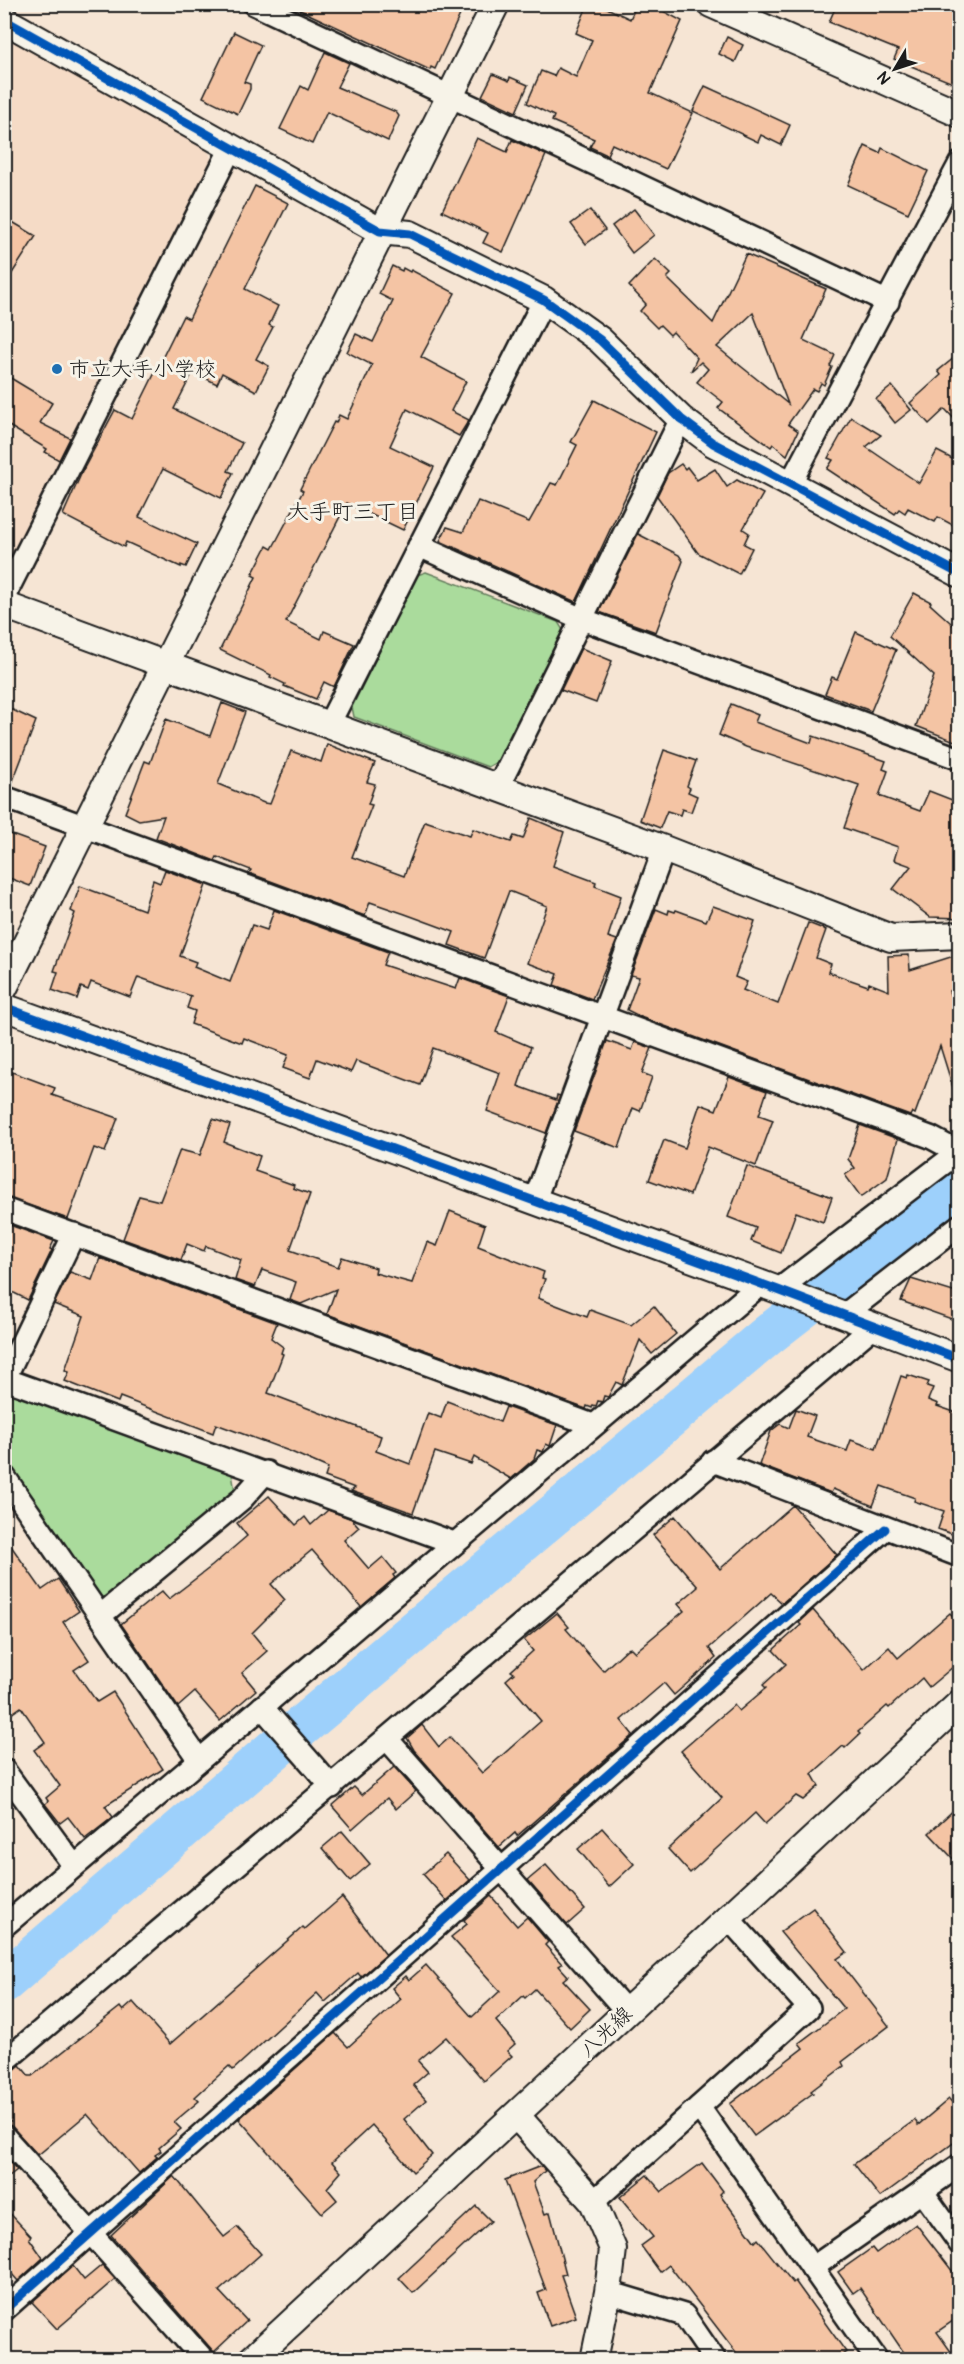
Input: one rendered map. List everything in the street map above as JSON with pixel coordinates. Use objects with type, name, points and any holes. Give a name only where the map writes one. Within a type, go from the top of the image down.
[{"type":"street","points":[[254,4],[888,302]]},
{"type":"street","points":[[4,988],[380,231],[496,4]]},
{"type":"street","points":[[711,4],[960,114]]},
{"type":"street","points":[[4,20],[380,231],[410,234],[544,300],[600,340],[681,419],[713,443],[960,574]]},
{"type":"street","points":[[4,597],[231,148]]},
{"type":"street","points":[[790,484],[960,163]]},
{"type":"street","points":[[328,726],[544,300]]},
{"type":"street","points":[[498,787],[681,419]]},
{"type":"street","points":[[418,546],[582,619],[960,759]]},
{"type":"street","points":[[4,605],[664,849],[891,938],[960,935]]},
{"type":"street","points":[[4,797],[930,1137],[959,1151],[769,1287],[593,1425],[454,1543],[266,1711],[199,1760],[4,1926]]},
{"type":"street","points":[[534,1202],[664,849]]},
{"type":"street","points":[[4,1007],[960,1359]]},
{"type":"street","points":[[4,1209],[593,1425]]},
{"type":"street","points":[[844,1315],[960,1225]]},
{"type":"street","points":[[74,1234],[5,1379],[266,1472],[454,1543]]},
{"type":"street","points":[[4,2062],[327,1781],[388,1740],[874,1326]]},
{"type":"street","points":[[713,1461],[960,1556]]},
{"type":"street","points":[[100,1616],[242,1499],[266,1472]]},
{"type":"street","points":[[4,1476],[199,1760]]},
{"type":"street","points":[[4,2310],[885,1528]]},
{"type":"street","name":"八光線","points":[[251,2360],[960,1703]]},
{"type":"street","points":[[266,1711],[327,1781]]},
{"type":"street","points":[[388,1740],[627,2012]]},
{"type":"street","points":[[4,1770],[74,1866]]},
{"type":"street","points":[[593,2202],[809,2008],[729,1919]]},
{"type":"street","points":[[699,2107],[877,2360]]},
{"type":"street","points":[[516,2115],[593,2202],[613,2249],[608,2292],[594,2360]]},
{"type":"street","points":[[4,2136],[204,2360]]},
{"type":"street","points":[[812,2268],[960,2165]]},
{"type":"street","points":[[922,2191],[960,2244]]},
{"type":"street","points":[[608,2292],[684,2315],[715,2360]]},
{"type":"shaded area","name":"市立大手小学校","points":[[5,35],[208,151],[213,164],[5,575]]},
{"type":"green space","points":[[426,572],[558,622],[563,630],[497,762],[488,767],[354,717],[352,707],[417,575]]},
{"type":"green space","points":[[15,1394],[232,1474],[235,1491],[108,1598],[98,1596],[5,1458],[4,1399]]},
{"type":"building","points":[[287,4],[465,4],[435,69],[431,67],[430,70]]},
{"type":"building","points":[[588,4],[607,8],[630,19],[637,4],[650,4],[682,21],[650,93],[693,113],[666,169],[612,144],[607,155],[590,147],[594,139],[552,121],[554,116],[527,103],[541,71],[554,76],[558,68],[576,77],[592,40],[576,33]]},
{"type":"building","points":[[837,4],[960,4],[960,86],[894,59],[898,50],[829,22]]},
{"type":"building","points":[[234,32],[261,45],[244,82],[250,84],[250,89],[238,114],[203,97]]},
{"type":"building","points":[[727,37],[743,45],[735,62],[719,54]]},
{"type":"building","points":[[325,52],[349,63],[337,87],[396,112],[399,116],[388,141],[327,112],[312,144],[280,129],[301,86],[308,90]]},
{"type":"building","points":[[493,74],[509,81],[510,77],[528,85],[516,112],[482,96]]},
{"type":"building","points":[[705,86],[790,125],[781,145],[761,135],[758,142],[693,111]]},
{"type":"building","points":[[477,138],[507,152],[512,140],[546,155],[503,252],[483,243],[488,233],[442,211]]},
{"type":"building","points":[[865,146],[880,153],[882,148],[928,171],[908,213],[848,185]]},
{"type":"building","points":[[255,186],[288,203],[245,289],[278,306],[269,325],[273,327],[256,359],[269,366],[256,391],[222,373],[217,384],[193,372],[174,409],[242,443],[228,471],[233,473],[221,498],[163,469],[139,517],[197,544],[186,567],[181,565],[181,567],[126,542],[124,547],[63,515],[82,472],[115,410],[132,419],[183,316],[189,319]]},
{"type":"building","points":[[634,209],[654,235],[632,253],[612,226]]},
{"type":"building","points":[[590,210],[605,230],[586,244],[571,224]]},
{"type":"building","points":[[4,217],[36,236],[4,286]]},
{"type":"building","points":[[746,254],[826,289],[803,340],[835,355],[824,385],[821,383],[817,391],[813,389],[788,424],[798,431],[787,455],[773,444],[771,447],[718,408],[723,402],[697,382],[708,369],[701,362],[691,371],[697,358],[673,332],[670,335],[660,325],[657,328],[640,311],[646,304],[629,286],[655,259],[671,274],[667,278],[713,323]],"holes":[[[753,313],[788,404],[717,347]]]},
{"type":"building","points":[[392,266],[402,271],[403,268],[410,272],[411,270],[455,293],[421,357],[466,381],[451,411],[469,420],[459,436],[407,409],[390,446],[434,467],[403,530],[347,503],[286,622],[321,639],[324,631],[354,644],[334,687],[324,682],[316,699],[284,686],[285,684],[270,677],[271,675],[220,650],[256,577],[252,575],[267,546],[272,549],[303,491],[300,489],[334,422],[336,423],[339,415],[347,419],[372,365],[347,352],[356,334],[373,342],[393,301],[379,294]]},
{"type":"building","points":[[960,353],[960,425],[945,409],[929,424],[910,403],[941,375],[938,371]]},
{"type":"building","points":[[4,374],[52,403],[40,423],[70,438],[59,460],[45,452],[47,449],[4,423]]},
{"type":"building","points":[[892,386],[911,410],[895,423],[876,399]]},
{"type":"building","points":[[594,400],[656,432],[576,602],[440,541],[447,527],[463,532],[478,501],[529,522],[551,483],[557,485],[577,445],[571,442]]},
{"type":"building","points":[[851,417],[881,435],[866,447],[919,483],[937,451],[960,463],[960,529],[938,517],[935,522],[908,508],[905,513],[899,509],[895,514],[827,469],[833,460],[828,458]]},
{"type":"building","points":[[681,464],[685,469],[687,467],[697,480],[715,469],[727,487],[737,480],[763,494],[743,529],[749,533],[744,544],[752,548],[739,574],[698,553],[657,496],[668,473]]},
{"type":"building","points":[[638,534],[679,555],[683,561],[656,632],[599,612]]},
{"type":"building","points":[[914,593],[931,602],[930,604],[960,631],[960,743],[916,726],[934,676],[890,636]]},
{"type":"building","points":[[856,632],[896,650],[871,711],[825,694],[832,677],[837,679]]},
{"type":"building","points":[[581,648],[612,661],[596,703],[561,690]]},
{"type":"building","points":[[222,703],[245,712],[218,784],[264,803],[270,804],[291,751],[321,762],[327,744],[375,763],[367,782],[375,784],[368,804],[372,805],[352,857],[404,876],[425,821],[470,836],[473,829],[511,842],[514,836],[523,839],[531,818],[564,832],[553,866],[596,882],[595,886],[621,896],[608,937],[617,940],[592,999],[554,985],[558,974],[527,963],[547,906],[509,891],[484,958],[449,945],[454,932],[370,902],[365,916],[249,873],[251,870],[217,857],[215,861],[156,838],[164,816],[139,820],[125,813],[145,761],[150,763],[166,719],[210,736]]},
{"type":"building","points":[[731,704],[758,715],[755,722],[811,743],[813,736],[886,761],[883,769],[888,771],[879,796],[920,811],[929,791],[960,803],[960,918],[930,917],[893,889],[911,866],[894,860],[898,847],[844,828],[859,785],[746,747],[719,735]]},
{"type":"building","points":[[4,706],[36,721],[11,786],[4,785]]},
{"type":"building","points":[[664,750],[696,761],[687,786],[690,788],[688,792],[697,796],[691,812],[682,809],[680,815],[667,811],[660,828],[640,820]]},
{"type":"building","points":[[4,832],[45,847],[30,886],[4,876]]},
{"type":"building","points":[[165,870],[206,885],[180,956],[196,962],[194,967],[230,982],[252,925],[267,930],[274,910],[388,952],[383,965],[456,989],[460,978],[509,996],[496,1032],[531,1047],[518,1086],[556,1100],[557,1095],[560,1096],[546,1133],[487,1111],[500,1073],[433,1048],[420,1085],[356,1061],[351,1072],[317,1059],[310,1078],[283,1068],[288,1055],[244,1038],[242,1043],[191,1024],[195,1011],[187,1008],[191,996],[138,977],[130,997],[91,982],[88,990],[81,987],[77,999],[52,990],[58,972],[54,971],[75,913],[71,911],[80,886],[144,910],[153,880],[160,883]]},
{"type":"building","points":[[713,906],[755,921],[735,977],[747,982],[743,990],[778,1004],[808,923],[826,930],[816,958],[831,964],[828,972],[889,991],[888,956],[909,955],[910,970],[960,954],[960,988],[949,991],[960,1025],[960,1094],[955,1094],[940,1046],[915,1114],[912,1112],[910,1116],[643,1018],[627,1010],[639,977],[631,975],[656,909],[668,914],[669,910],[675,912],[676,910],[706,921]]},
{"type":"building","points":[[607,1041],[632,1050],[635,1042],[652,1048],[642,1073],[652,1077],[640,1111],[633,1108],[619,1148],[574,1131]]},
{"type":"building","points":[[4,1069],[55,1088],[52,1095],[118,1118],[105,1152],[94,1148],[68,1219],[4,1197]]},
{"type":"building","points":[[729,1077],[767,1091],[759,1115],[773,1120],[756,1166],[708,1147],[690,1195],[649,1180],[664,1140],[685,1148],[700,1104],[716,1110]]},
{"type":"building","points":[[213,1119],[230,1125],[224,1142],[260,1156],[255,1171],[294,1185],[293,1188],[310,1194],[290,1250],[338,1267],[342,1257],[376,1268],[375,1273],[412,1283],[427,1242],[437,1246],[450,1211],[485,1225],[478,1246],[544,1272],[542,1278],[545,1279],[538,1298],[587,1317],[590,1310],[631,1325],[654,1306],[676,1334],[652,1354],[640,1340],[622,1385],[616,1382],[608,1397],[604,1396],[602,1402],[598,1401],[596,1406],[593,1405],[592,1408],[587,1406],[586,1409],[327,1314],[336,1289],[301,1304],[290,1300],[296,1282],[262,1270],[255,1287],[235,1280],[241,1260],[206,1246],[204,1251],[187,1244],[181,1260],[123,1239],[139,1196],[160,1201],[180,1150],[200,1155]]},
{"type":"building","points":[[860,1125],[898,1139],[887,1178],[861,1197],[845,1175],[855,1168],[848,1159]]},
{"type":"building","points":[[747,1166],[832,1197],[823,1222],[796,1212],[781,1253],[751,1241],[756,1228],[728,1217]]},
{"type":"building","points":[[4,1223],[54,1241],[28,1300],[4,1288]]},
{"type":"building","points":[[100,1258],[277,1323],[271,1338],[283,1347],[281,1353],[283,1354],[268,1393],[381,1436],[376,1451],[410,1464],[428,1413],[441,1418],[447,1401],[500,1422],[506,1407],[557,1425],[550,1446],[546,1444],[543,1452],[537,1450],[534,1459],[511,1479],[474,1457],[471,1464],[435,1452],[413,1513],[351,1491],[355,1488],[325,1477],[328,1468],[289,1451],[216,1424],[213,1433],[120,1397],[118,1402],[65,1381],[69,1372],[65,1370],[84,1316],[54,1304],[70,1272],[92,1280]]},
{"type":"building","points":[[911,1279],[960,1294],[960,1322],[901,1301]]},
{"type":"building","points":[[908,1375],[929,1382],[927,1386],[933,1388],[928,1400],[938,1404],[937,1406],[960,1414],[960,1537],[938,1529],[944,1511],[914,1501],[915,1498],[881,1486],[873,1506],[833,1489],[831,1493],[759,1465],[771,1431],[780,1424],[789,1428],[796,1409],[815,1416],[807,1437],[847,1451],[851,1440],[876,1449],[901,1376],[907,1378]]},
{"type":"building","points":[[269,1496],[296,1525],[305,1517],[311,1525],[328,1510],[352,1519],[359,1527],[344,1540],[369,1569],[383,1557],[396,1573],[393,1575],[395,1578],[361,1607],[312,1550],[271,1584],[285,1600],[252,1633],[267,1651],[242,1673],[256,1690],[220,1721],[195,1692],[178,1707],[121,1624],[162,1591],[169,1599],[247,1536],[237,1523]]},
{"type":"building","points":[[793,1505],[837,1555],[782,1603],[771,1593],[709,1648],[716,1658],[674,1695],[664,1683],[621,1720],[633,1735],[517,1836],[515,1833],[499,1847],[414,1750],[407,1738],[422,1725],[439,1747],[450,1737],[482,1773],[541,1721],[506,1680],[514,1673],[511,1671],[533,1651],[524,1640],[557,1613],[569,1627],[566,1629],[603,1671],[627,1649],[631,1648],[635,1652],[684,1611],[678,1604],[698,1587],[653,1535],[675,1516],[720,1569]]},
{"type":"building","points":[[4,1536],[42,1590],[58,1579],[79,1611],[63,1622],[89,1660],[74,1670],[97,1702],[113,1692],[163,1769],[105,1806],[113,1817],[85,1839],[68,1817],[60,1823],[45,1804],[48,1801],[46,1798],[60,1786],[34,1750],[45,1742],[21,1707],[4,1719]]},
{"type":"building","points":[[813,1610],[864,1670],[889,1647],[898,1658],[950,1613],[960,1624],[960,1661],[929,1687],[922,1678],[889,1708],[887,1706],[858,1732],[860,1734],[845,1748],[843,1746],[812,1774],[819,1786],[803,1800],[796,1796],[765,1824],[755,1813],[690,1873],[668,1849],[722,1798],[681,1751],[734,1705],[739,1711],[766,1688],[763,1685],[786,1664],[773,1650],[801,1625],[799,1623]]},
{"type":"building","points":[[394,1767],[416,1791],[396,1809],[387,1798],[352,1829],[332,1806],[354,1787],[362,1795]]},
{"type":"building","points":[[960,1804],[960,1866],[929,1833]]},
{"type":"building","points":[[602,1828],[634,1864],[609,1887],[578,1849]]},
{"type":"building","points":[[342,1831],[370,1864],[350,1881],[322,1848]]},
{"type":"building","points":[[446,1854],[470,1880],[447,1901],[423,1874]]},
{"type":"building","points":[[546,1865],[585,1909],[567,1925],[528,1880]]},
{"type":"building","points":[[491,1896],[517,1926],[527,1917],[548,1942],[545,1945],[562,1964],[559,1966],[568,1976],[563,1980],[590,2009],[570,2028],[535,1989],[525,1998],[523,1996],[496,2021],[515,2044],[507,2051],[512,2056],[484,2081],[446,2037],[418,2061],[428,2072],[413,2085],[426,2100],[404,2119],[432,2155],[413,2172],[372,2125],[332,2162],[341,2172],[327,2188],[337,2200],[322,2213],[239,2119],[335,2033],[348,2047],[401,1999],[392,1988],[406,1976],[409,1980],[426,1965],[472,2017],[500,1991],[451,1937],[467,1924],[464,1920]]},
{"type":"building","points":[[342,1897],[386,1955],[361,1977],[358,1973],[325,2002],[317,1993],[233,2070],[229,2066],[195,2097],[199,2101],[174,2122],[181,2129],[159,2148],[161,2151],[155,2155],[157,2157],[139,2173],[87,2114],[38,2155],[9,2124],[11,2122],[4,2114],[4,2079],[20,2065],[29,2076],[32,2076],[120,2007],[123,2011],[133,2002],[170,2044],[303,1927],[305,1929]]},
{"type":"building","points":[[813,1908],[847,1952],[837,1959],[889,2026],[842,2062],[844,2066],[811,2091],[813,2093],[754,2136],[730,2104],[803,2048],[799,2043],[844,2009],[780,1932]]},
{"type":"building","points":[[949,2099],[960,2111],[960,2138],[880,2197],[854,2164],[915,2120],[918,2125]]},
{"type":"building","points":[[4,2156],[17,2170],[4,2180]]},
{"type":"building","points":[[702,2163],[723,2191],[720,2194],[755,2242],[758,2239],[793,2283],[795,2281],[846,2352],[835,2360],[742,2360],[669,2265],[660,2272],[641,2246],[653,2237],[620,2197],[647,2175],[662,2192]]},
{"type":"building","points":[[541,2166],[545,2171],[533,2182],[545,2214],[550,2212],[566,2274],[561,2275],[576,2317],[550,2326],[538,2293],[546,2290],[505,2180]]},
{"type":"building","points":[[174,2176],[224,2237],[237,2227],[261,2254],[219,2291],[247,2321],[214,2352],[111,2235]]},
{"type":"building","points":[[476,2206],[491,2221],[413,2293],[399,2278]]},
{"type":"building","points":[[4,2207],[31,2236],[29,2238],[43,2258],[18,2281],[4,2265]]},
{"type":"building","points":[[916,2224],[960,2281],[960,2316],[937,2332],[957,2360],[909,2360],[860,2288],[853,2293],[838,2272],[872,2248],[876,2253]]},
{"type":"building","points":[[102,2265],[115,2279],[57,2329],[32,2302],[73,2266],[84,2280]]},
{"type":"waterway","points":[[4,1982],[277,1747],[768,1335],[960,1186]]},
{"type":"cycle path","points":[[4,20],[380,231],[410,234],[544,300],[600,340],[681,419],[713,443],[960,574]]},
{"type":"cycle path","points":[[4,1007],[778,1290],[960,1359]]},
{"type":"cycle path","points":[[4,2310],[885,1529]]},
{"type":"place","name":"市立大手小学校","points":[[57,369]]},
{"type":"district","name":"大手町三丁目","points":[[353,512]]}]
